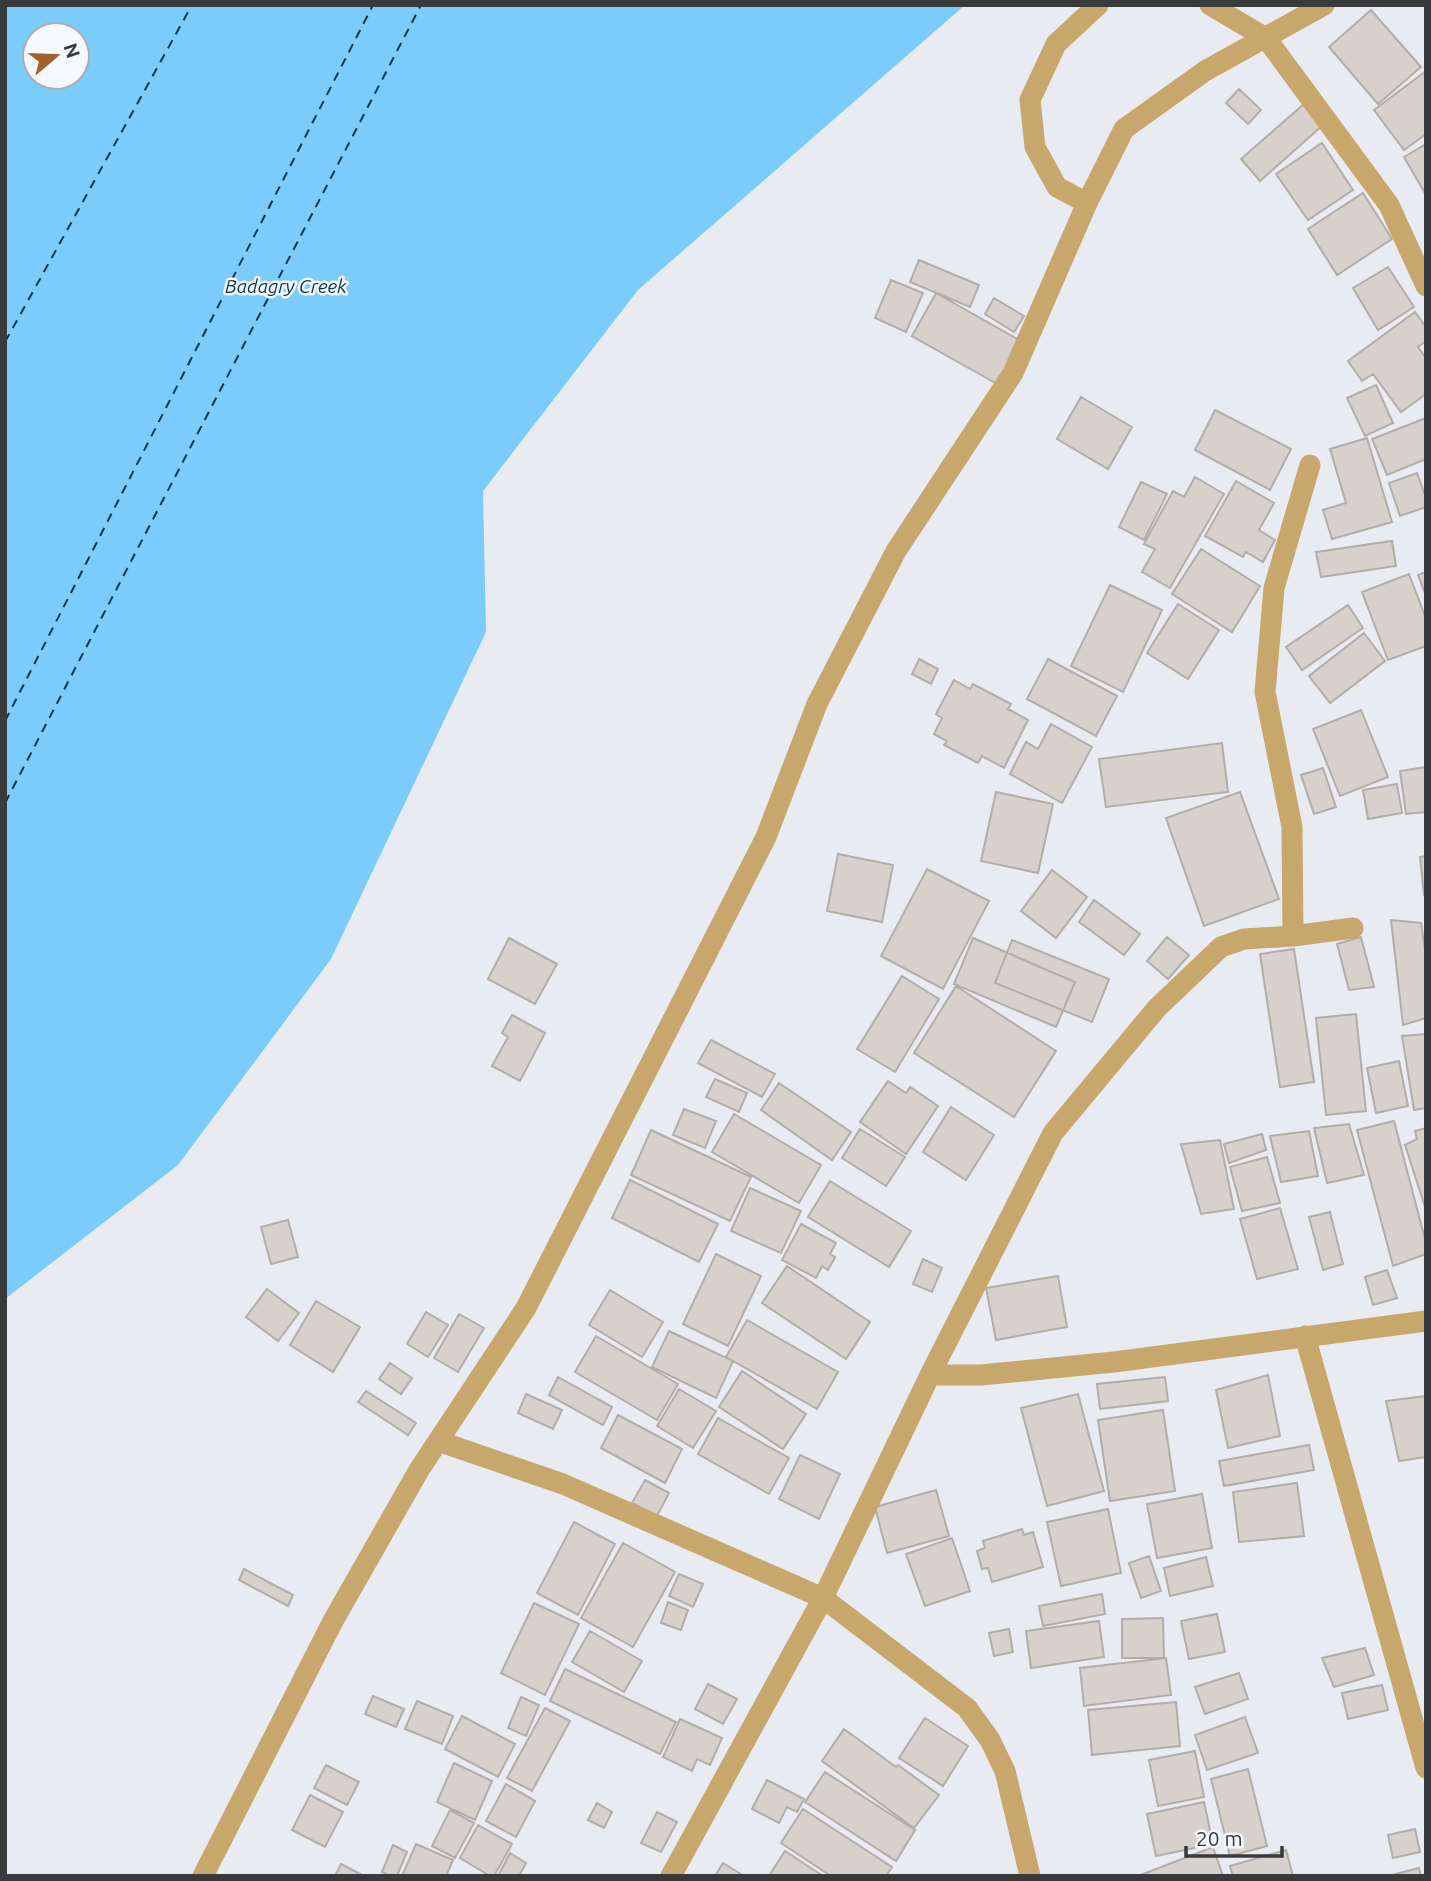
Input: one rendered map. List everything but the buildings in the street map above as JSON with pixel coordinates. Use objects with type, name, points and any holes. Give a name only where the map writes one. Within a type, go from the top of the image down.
[{"type":"street","points":[[1087,203],[1057,187],[1035,148],[1030,100],[1056,44],[1098,5]]},
{"type":"street","points":[[1210,5],[1266,38],[1389,205],[1426,286]]},
{"type":"street","points":[[204,1876],[333,1621],[419,1470],[526,1308],[766,837],[823,693],[896,551],[1013,373],[1087,203],[1124,129],[1205,71],[1324,5]]},
{"type":"street","points":[[1293,936],[1292,828],[1265,692],[1274,587],[1310,465]]},
{"type":"street","points":[[671,1876],[823,1598],[930,1375],[1053,1133],[1157,1008],[1221,947],[1244,939],[1353,929]]},
{"type":"street","points":[[930,1375],[981,1375],[1101,1364],[1426,1321]]},
{"type":"street","points":[[1306,1336],[1426,1768]]},
{"type":"street","points":[[438,1441],[563,1484],[823,1598],[967,1708],[990,1740],[1005,1771],[1030,1876]]},
{"type":"water","name":"Badagry Creek","points":[[5,5],[965,5],[638,290],[483,491],[486,632],[331,959],[178,1165],[5,1299]]},
{"type":"ferry route","points":[[5,342],[192,5]]},
{"type":"ferry route","points":[[5,721],[373,5]]},
{"type":"ferry route","points":[[5,803],[421,5]]}]
